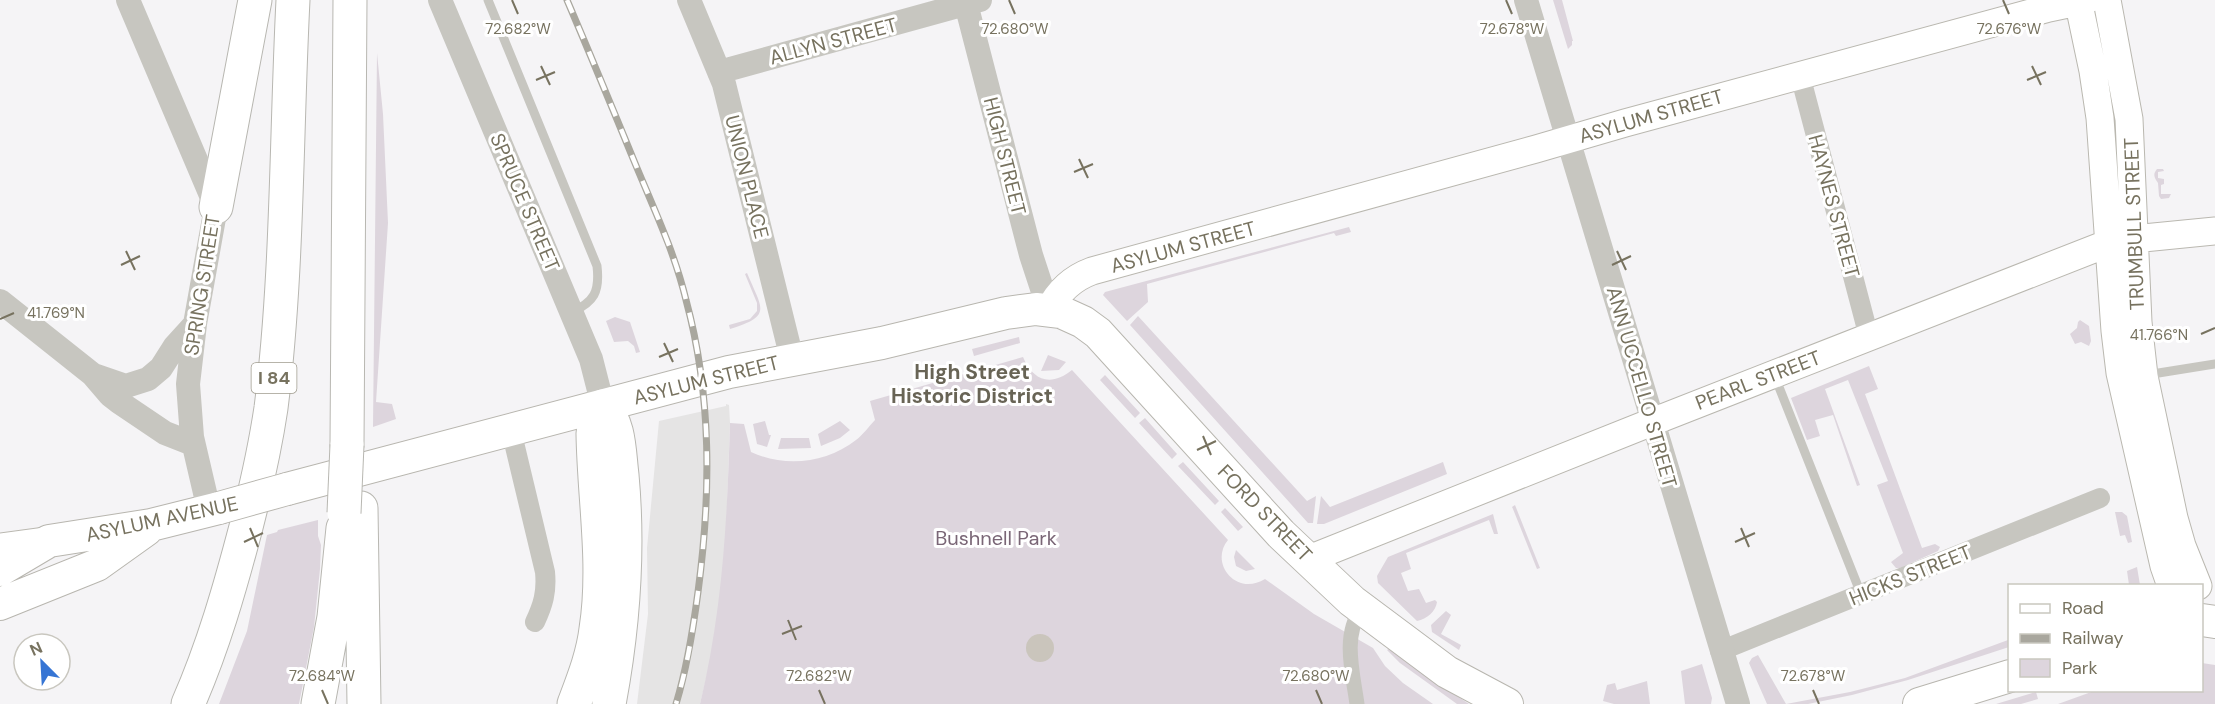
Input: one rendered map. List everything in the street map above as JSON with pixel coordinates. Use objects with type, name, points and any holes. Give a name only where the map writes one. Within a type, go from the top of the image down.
[{"type":"highway","points":[[216,207],[255,0]]},
{"type":"highway","name":"I 84","points":[[188,704],[212,643],[232,581],[256,487],[269,417],[281,285],[292,0]]},
{"type":"highway","points":[[350,0],[347,445],[364,704]]},
{"type":"highway","points":[[603,405],[612,417],[615,427],[622,480],[625,559],[619,638],[591,698],[590,655],[596,629],[599,586],[593,434],[595,418],[603,405]]},
{"type":"highway","points":[[318,704],[352,510]]},
{"type":"main road","name":"ASYLUM STREET","points":[[287,489],[729,372],[882,343],[1006,313],[1049,310],[1062,291],[1086,274],[1800,75],[2081,0]]},
{"type":"main road","name":"TRUMBULL STREET","points":[[2081,0],[2100,118],[2115,331],[2137,383],[2182,546],[2198,584]]},
{"type":"main road","name":"TRUMBULL STREET","points":[[2107,0],[2129,119],[2138,322],[2137,383],[2164,566],[2171,584]]},
{"type":"main road","name":"PEARL STREET","points":[[1309,559],[2109,243],[2215,231]]},
{"type":"main road","name":"FORD STREET","points":[[1049,310],[1072,316],[1098,333],[1281,534],[1369,615],[1447,672],[1508,704]]},
{"type":"main road","name":"ASYLUM AVENUE","points":[[0,547],[151,525],[287,489]]},
{"type":"main road","points":[[0,604],[97,565],[151,525]]},
{"type":"main road","points":[[0,570],[49,541]]},
{"type":"main road","points":[[1920,704],[2008,677]]},
{"type":"street","name":"SPRING STREET","points":[[128,0],[216,207],[195,324],[188,384],[189,420],[193,444],[214,509]]},
{"type":"street","name":"SPRUCE STREET","points":[[440,0],[591,359],[603,405]]},
{"type":"street","name":"UNION PLACE","points":[[689,0],[719,72],[792,359]]},
{"type":"street","name":"ANN UCCELLO STREET","points":[[1526,0],[1720,651],[1738,704]]},
{"type":"street","name":"ALLYN STREET","points":[[719,72],[971,1]]},
{"type":"street","name":"HIGH STREET","points":[[971,1],[1031,255],[1049,310]]},
{"type":"street","name":"HAYNES STREET","points":[[1800,75],[1869,337]]},
{"type":"street","points":[[0,301],[92,374],[110,395],[172,437],[193,444]]},
{"type":"street","points":[[92,374],[123,386],[142,382],[156,373],[175,346],[195,324]]},
{"type":"street","points":[[511,430],[545,573],[546,590],[543,605],[535,622]]},
{"type":"street","name":"HICKS STREET","points":[[1720,651],[2100,498]]},
{"type":"street","points":[[1357,704],[1351,644],[1354,622],[1369,615]]},
{"type":"lane","points":[[488,0],[597,266],[598,279],[594,297],[586,306],[572,312]]},
{"type":"lane","points":[[2137,383],[2215,364]]},
{"type":"lane","points":[[1774,374],[1861,594]]},
{"type":"lane","points":[[619,638],[625,676]]},
{"type":"shaded area","points":[[726,404],[729,405],[730,423],[726,535],[720,600],[710,662],[700,704],[637,704],[648,614],[647,548],[659,421],[726,406]]},
{"type":"shaded area","points":[[1040,634],[1050,638],[1054,648],[1050,658],[1040,662],[1030,658],[1026,648],[1030,638]]},
{"type":"green space","points":[[1553,0],[1562,0],[1573,41],[1568,49]]},
{"type":"green space","points":[[377,53],[383,114],[388,223],[376,402],[392,404],[396,419],[373,427]]},
{"type":"green space","points":[[2157,169],[2164,171],[2158,172],[2158,178],[2164,179],[2161,194],[2171,194],[2169,198],[2161,199],[2159,196],[2158,183],[2154,175]]},
{"type":"green space","points":[[1349,227],[1351,232],[1336,236],[1334,233],[1147,284],[1148,302],[1127,321],[1103,295],[1105,292]]},
{"type":"green space","points":[[747,273],[760,303],[760,310],[753,320],[730,329],[729,325],[750,319],[757,311],[757,303],[745,274]]},
{"type":"green space","points":[[1138,316],[1307,501],[1316,496],[1313,523],[1308,523],[1130,325]]},
{"type":"green space","points":[[615,317],[630,322],[640,352],[636,353],[634,346],[628,341],[614,342],[606,321]]},
{"type":"green space","points":[[2080,320],[2089,326],[2091,341],[2089,346],[2081,342],[2075,344],[2070,334],[2077,328]]},
{"type":"green space","points":[[1019,337],[1020,343],[974,356],[972,349]]},
{"type":"green space","points":[[1048,355],[1066,362],[1059,370],[1041,371]]},
{"type":"green space","name":"Bushnell Park","points":[[1023,357],[1032,372],[1043,379],[1057,379],[1072,370],[1228,540],[1223,549],[1222,558],[1228,575],[1244,584],[1265,579],[1314,614],[1373,648],[1385,666],[1403,683],[1433,704],[700,704],[719,599],[730,423],[744,424],[751,452],[778,460],[805,461],[819,458],[844,448],[864,433],[875,420],[870,401]]},
{"type":"green space","points":[[1869,366],[1878,389],[1865,394],[1922,548],[1935,544],[1940,547],[1938,551],[1900,568],[1896,568],[1891,562],[1903,553],[1877,485],[1888,481],[1848,380],[1825,389],[1860,485],[1857,486],[1833,415],[1815,420],[1820,436],[1807,440],[1791,398]]},
{"type":"green space","points":[[1105,375],[1140,413],[1135,418],[1100,380]]},
{"type":"green space","points":[[1145,418],[1177,454],[1172,459],[1139,423]]},
{"type":"green space","points":[[765,421],[769,435],[771,435],[767,447],[757,444],[753,424]]},
{"type":"green space","points":[[840,421],[850,430],[840,438],[821,446],[818,434]]},
{"type":"green space","points":[[781,438],[809,438],[811,448],[778,449]]},
{"type":"green space","points":[[1183,462],[1219,501],[1215,505],[1178,466]]},
{"type":"green space","points":[[1443,462],[1447,474],[1324,524],[1317,524],[1321,496],[1330,507]]},
{"type":"green space","points":[[1515,505],[1540,568],[1537,569],[1512,507]]},
{"type":"green space","points":[[1225,508],[1243,527],[1238,531],[1221,512]]},
{"type":"green space","points":[[2115,512],[2122,512],[2127,516],[2132,542],[2128,543],[2125,535],[2120,536]]},
{"type":"green space","points":[[1493,514],[1498,534],[1494,534],[1489,520],[1406,553],[1411,569],[1401,573],[1408,591],[1419,589],[1426,603],[1435,600],[1437,602],[1433,611],[1424,618],[1417,621],[1378,583],[1377,576],[1388,557]]},
{"type":"green space","points":[[318,520],[318,536],[321,545],[320,569],[314,627],[299,704],[219,704],[247,631],[267,535]]},
{"type":"green space","points":[[1236,550],[1255,569],[1246,571],[1236,566],[1234,557]]},
{"type":"green space","points":[[2137,567],[2140,584],[2129,584],[2127,571]]},
{"type":"green space","points":[[1446,611],[1451,615],[1441,634],[1461,645],[1459,650],[1432,632],[1431,625]]},
{"type":"green space","points":[[2008,640],[2008,647],[1908,680],[1808,704],[1786,704],[1850,692],[1905,678]]},
{"type":"green space","points":[[1391,647],[1469,704],[1457,704],[1400,663],[1387,650]]},
{"type":"green space","points":[[1758,655],[1786,704],[1767,704],[1749,663],[1752,658]]},
{"type":"green space","points":[[2203,663],[2215,665],[2215,704],[2058,704],[2091,692],[2203,692]]},
{"type":"green space","points":[[1702,664],[1712,698],[1711,704],[1685,704],[1681,671]]},
{"type":"green space","points":[[1647,681],[1650,704],[1614,704],[1603,701],[1607,685],[1615,683],[1617,690]]},
{"type":"green space","points":[[2036,692],[2038,699],[2021,704],[1996,704]]},
{"type":"railway","points":[[567,0],[670,249],[686,300],[701,372],[707,445],[705,519],[694,620],[676,704]]},
{"type":"district","name":"High Street Historic District","points":[[972,384]]}]
